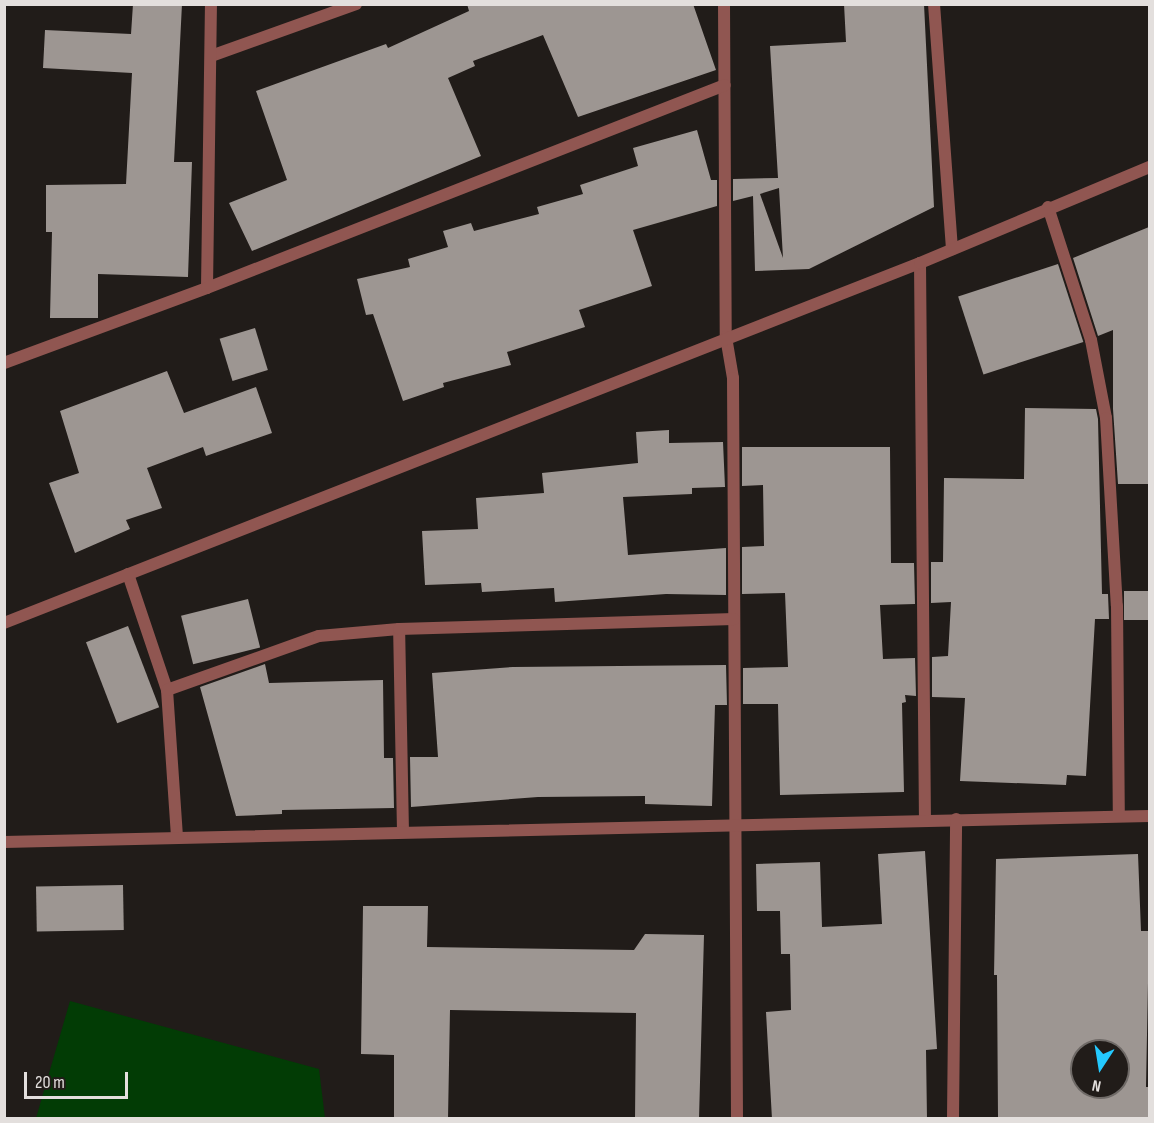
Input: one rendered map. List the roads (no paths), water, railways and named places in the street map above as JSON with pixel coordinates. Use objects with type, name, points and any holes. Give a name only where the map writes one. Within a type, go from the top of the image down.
[{"type":"street","points":[[207,288],[211,4]]},
{"type":"street","points":[[210,56],[356,4]]},
{"type":"street","points":[[724,4],[726,337],[733,378],[737,1119]]},
{"type":"street","points":[[934,4],[952,249]]},
{"type":"street","points":[[4,363],[207,288],[724,85]]},
{"type":"street","points":[[4,623],[726,337],[920,263],[1048,207],[1149,167]]},
{"type":"street","points":[[1048,207],[1091,340],[1106,418],[1118,606],[1119,816]]},
{"type":"street","points":[[920,263],[925,820]]},
{"type":"street","points":[[128,574],[166,690],[177,837]]},
{"type":"street","points":[[166,690],[319,636],[399,629],[734,619]]},
{"type":"street","points":[[399,629],[403,832]]},
{"type":"street","points":[[4,842],[1149,816]]},
{"type":"street","points":[[954,1119],[956,819]]}]
